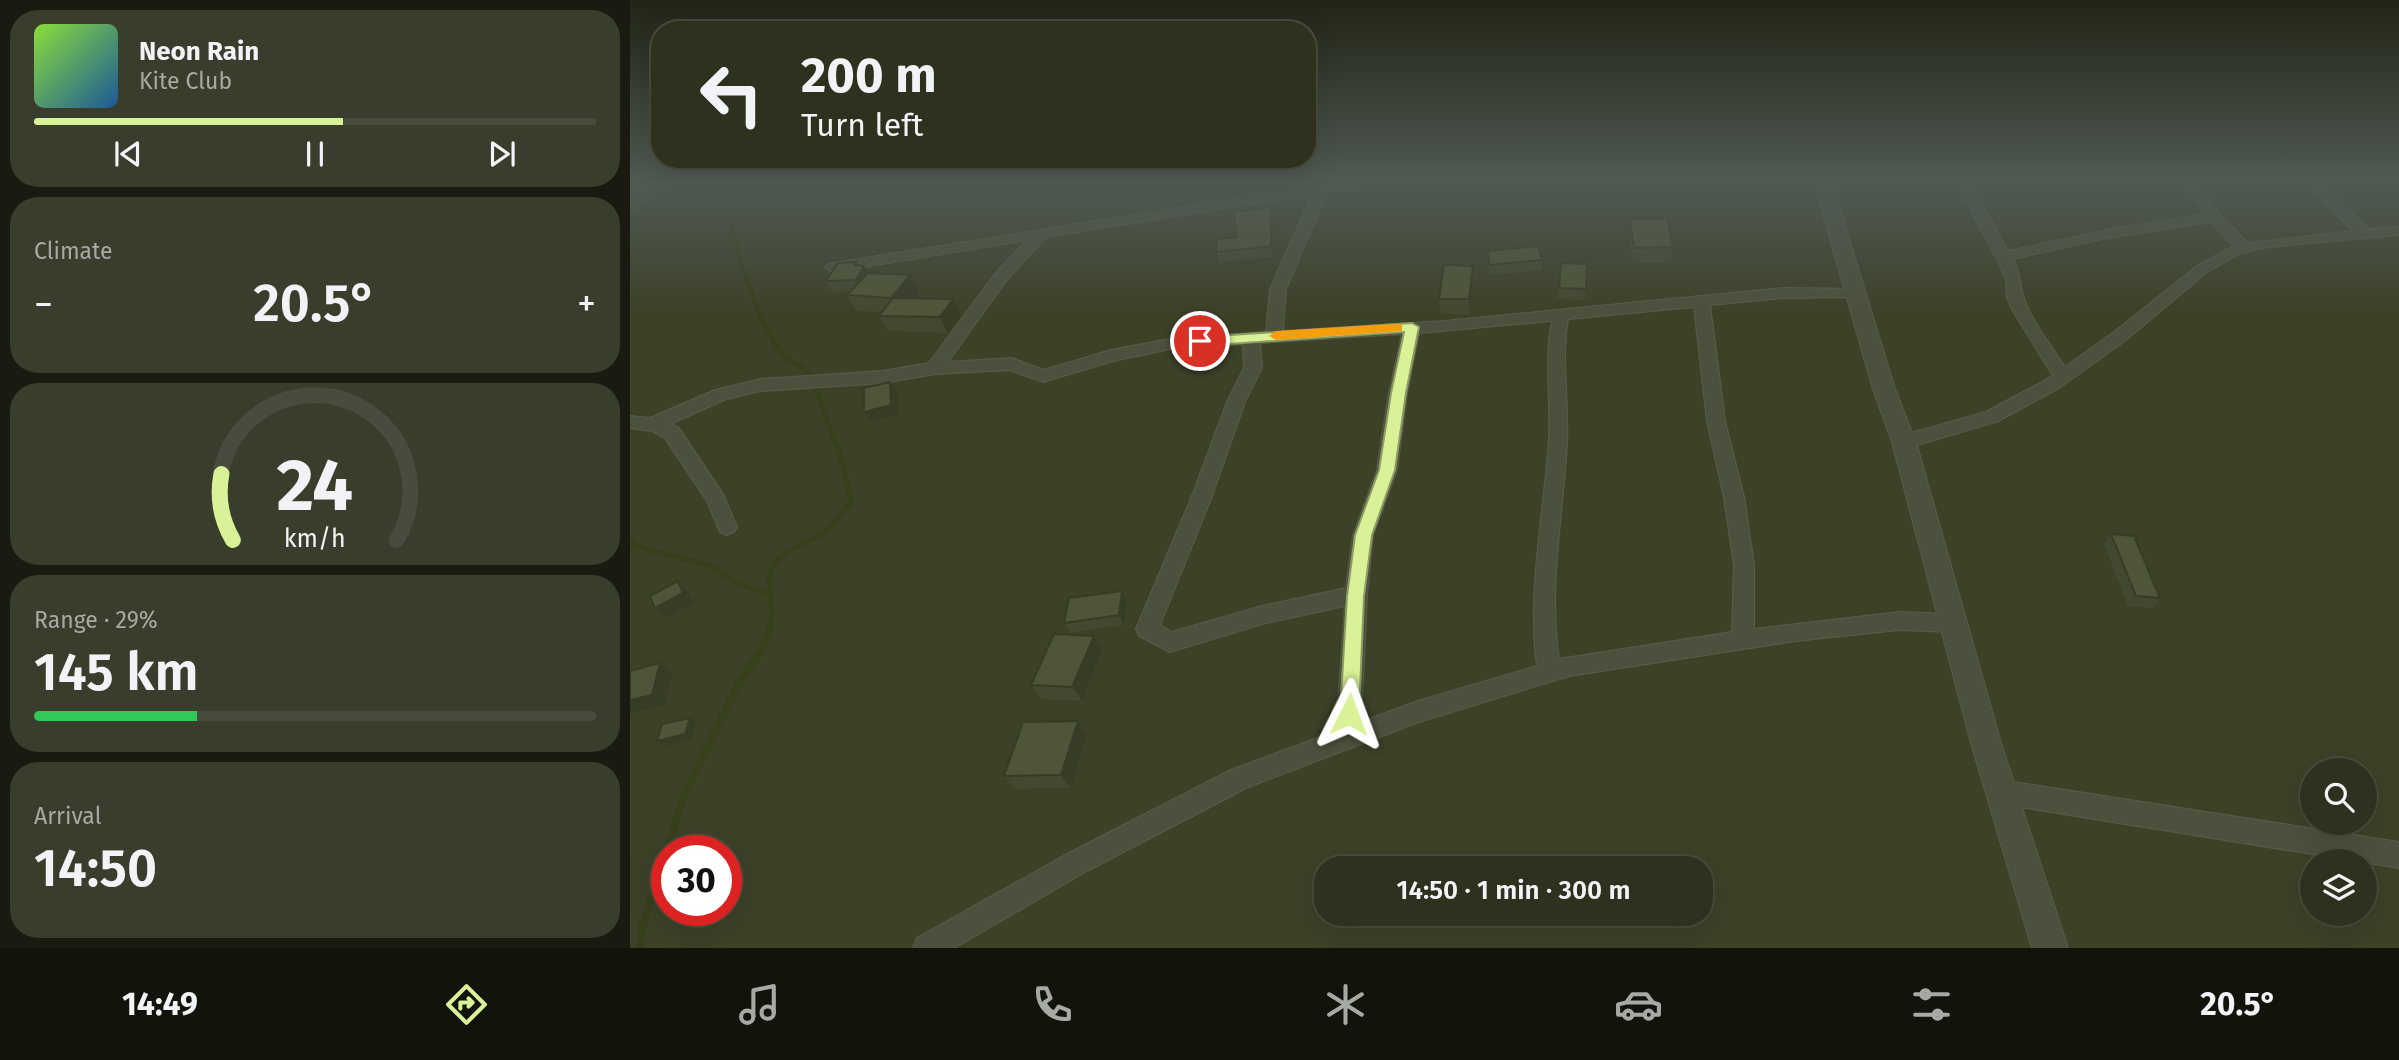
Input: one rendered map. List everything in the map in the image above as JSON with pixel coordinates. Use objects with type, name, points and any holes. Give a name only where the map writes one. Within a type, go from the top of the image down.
[{"type":"street","points":[[833,267],[1102,224]]},
{"type":"street","points":[[1274,336],[1278,289],[1306,224]]},
{"type":"street","points":[[1835,224],[1884,389],[1904,442],[2001,792],[2050,948]]},
{"type":"street","points":[[1986,224],[2014,281],[2015,298],[2021,311],[2062,377]]},
{"type":"street","points":[[2003,256],[2168,224]]},
{"type":"street","points":[[2221,224],[2244,248]]},
{"type":"street","points":[[2355,224],[2366,235]]},
{"type":"street","points":[[1904,442],[1992,417],[2062,377],[2139,321],[2202,269],[2244,248],[2268,243],[2399,231]]},
{"type":"street","points":[[935,368],[1000,278],[1041,234]]},
{"type":"street","points":[[651,425],[721,394],[761,385],[883,377],[935,368],[1012,364],[1043,376],[1111,356],[1174,343],[1412,327],[1783,293],[1854,292]]},
{"type":"street","points":[[1701,301],[1716,421],[1734,497],[1744,565],[1743,640]]},
{"type":"street","points":[[1549,672],[1545,648],[1549,528],[1558,438],[1555,381],[1557,333],[1562,314]]},
{"type":"street","points":[[1348,738],[1356,596],[1363,535],[1387,470],[1398,393],[1412,327]]},
{"type":"street","points":[[1251,338],[1253,368],[1236,402],[1202,496],[1147,629],[1170,642],[1262,615],[1356,596]]},
{"type":"street","points":[[630,422],[651,425],[672,433],[716,499],[727,527]]},
{"type":"street","points":[[927,948],[1078,862],[1240,778],[1418,712],[1569,666],[1743,640],[1899,621],[1953,623]]},
{"type":"street","points":[[2001,792],[2399,855]]},
{"type":"building","points":[[1235,224],[1271,224],[1271,246],[1216,252],[1217,239],[1237,237]]},
{"type":"building","points":[[1631,224],[1669,224],[1673,247],[1634,248]]},
{"type":"building","points":[[1538,246],[1542,260],[1490,265],[1487,251]]},
{"type":"building","points":[[856,262],[855,265],[864,266],[856,280],[826,281],[838,263]]},
{"type":"building","points":[[1561,263],[1587,264],[1586,289],[1559,288]]},
{"type":"building","points":[[1444,265],[1473,266],[1469,299],[1439,299]]},
{"type":"building","points":[[868,273],[910,275],[891,298],[847,295]]},
{"type":"building","points":[[893,298],[953,299],[940,317],[879,316]]},
{"type":"building","points":[[890,382],[891,405],[864,412],[864,388]]},
{"type":"building","points":[[2111,534],[2134,536],[2160,598],[2136,596]]},
{"type":"building","points":[[678,581],[683,593],[655,608],[650,596]]},
{"type":"building","points":[[1122,591],[1119,615],[1064,623],[1069,598]]},
{"type":"building","points":[[1054,634],[1094,636],[1072,687],[1031,685]]},
{"type":"building","points":[[660,663],[652,695],[630,700],[630,671]]},
{"type":"building","points":[[690,718],[685,734],[657,741],[662,724]]},
{"type":"building","points":[[1078,721],[1061,775],[1004,776],[1023,722]]},
{"type":"waterway","points":[[731,224],[738,252],[764,324],[781,352],[806,370],[813,379]]},
{"type":"waterway","points":[[769,631],[772,614],[770,581],[777,560],[826,531],[851,502],[842,461],[812,378]]},
{"type":"waterway","points":[[630,541],[639,547],[708,565],[742,585],[770,595]]},
{"type":"waterway","points":[[640,948],[642,927],[685,793],[739,683],[762,649],[770,629]]},
{"type":"slow traffic","points":[[1276,336],[1397,328]]},
{"type":"route","points":[[1200,341],[1412,327],[1398,393],[1387,470],[1363,535],[1356,596],[1349,714]]}]
